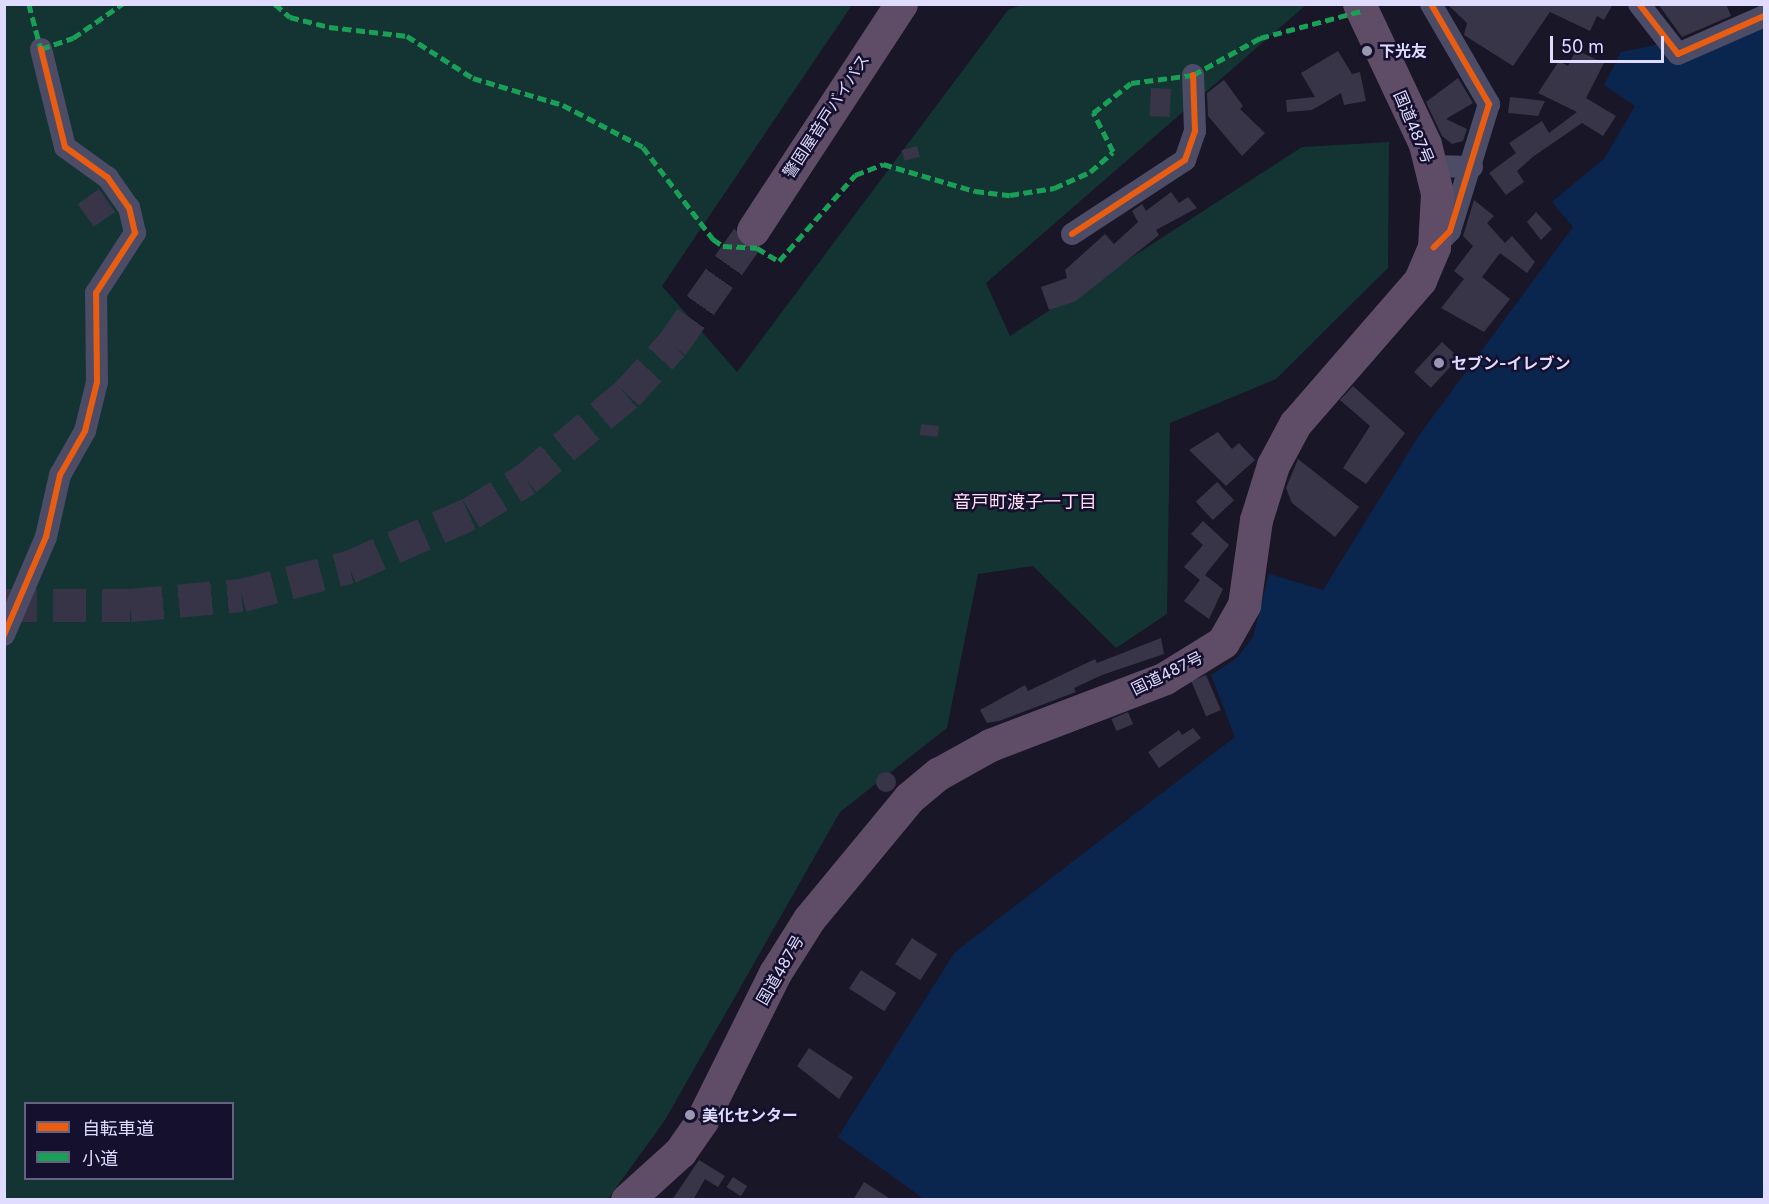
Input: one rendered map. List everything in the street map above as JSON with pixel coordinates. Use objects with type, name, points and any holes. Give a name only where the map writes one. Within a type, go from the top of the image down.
[{"type":"highway","name":"警固屋音戸バイパス","points":[[753,230],[901,4]]},
{"type":"highway","name":"国道487号","points":[[627,1200],[680,1152],[702,1120],[775,973],[809,919],[909,798],[938,774],[990,745],[1165,678],[1223,642],[1244,605],[1256,520],[1273,465],[1295,424],[1420,280],[1434,247],[1439,220],[1432,166],[1359,4]]},
{"type":"street","points":[[1431,4],[1489,104],[1472,167],[1450,231],[1434,247]]},
{"type":"street","points":[[1639,4],[1678,54],[1764,16]]},
{"type":"street","points":[[4,635],[46,537],[60,475],[85,432],[97,382],[96,293],[135,233],[129,208],[108,178],[65,147],[41,49]]},
{"type":"street","points":[[1072,234],[1185,160],[1195,131],[1193,75]]},
{"type":"street","points":[[1432,166],[1472,167]]},
{"type":"green space","points":[[1024,4],[1306,5],[986,283],[1010,336],[1302,147],[1389,142],[1388,268],[1276,379],[1170,423],[1167,614],[1116,648],[1033,566],[978,574],[947,728],[840,812],[665,1120],[608,1199],[5,1200],[5,5],[852,5],[662,286],[737,372],[1008,10]]},
{"type":"water","points":[[1764,22],[1764,1199],[924,1199],[838,1137],[955,952],[1235,737],[1211,675],[1237,658],[1253,637],[1269,574],[1323,590],[1420,434],[1573,227],[1552,202],[1604,159],[1635,106],[1604,85],[1621,52],[1665,43],[1680,61]]},
{"type":"building","points":[[1447,4],[1613,4],[1604,20],[1597,16],[1590,31],[1550,12],[1513,66],[1464,35],[1467,23]]},
{"type":"building","points":[[1658,4],[1726,4],[1731,16],[1682,37]]},
{"type":"building","points":[[1576,50],[1604,63],[1586,98],[1616,116],[1603,136],[1582,123],[1534,156],[1517,171],[1524,182],[1506,195],[1489,173],[1516,153],[1509,143],[1542,121],[1549,133],[1577,112],[1538,93],[1559,61],[1568,66]]},
{"type":"building","points":[[1338,51],[1352,74],[1360,72],[1366,101],[1344,105],[1341,93],[1312,110],[1287,112],[1286,100],[1315,97],[1301,73]]},
{"type":"building","points":[[1458,78],[1473,103],[1446,119],[1467,129],[1463,141],[1452,144],[1442,136],[1426,102]]},
{"type":"building","points":[[1224,80],[1243,106],[1240,109],[1265,133],[1242,156],[1208,116],[1207,93]]},
{"type":"building","points":[[1151,88],[1171,89],[1170,117],[1150,116]]},
{"type":"building","points":[[1510,97],[1545,101],[1538,116],[1508,113]]},
{"type":"building","points":[[917,146],[920,157],[904,161],[902,150]]},
{"type":"building","points":[[99,189],[115,212],[94,227],[78,204]]},
{"type":"building","points":[[1171,192],[1179,203],[1188,197],[1197,208],[1156,230],[1159,235],[1076,301],[1049,310],[1041,287],[1067,278],[1065,270],[1105,234],[1114,244],[1138,222],[1132,211],[1142,204],[1146,211]]},
{"type":"building","points":[[1474,200],[1494,216],[1487,223],[1505,243],[1512,236],[1535,262],[1527,273],[1500,253],[1482,277],[1510,299],[1484,332],[1441,308],[1464,279],[1454,271],[1473,246],[1463,236]]},
{"type":"building","points":[[1536,212],[1552,229],[1541,240],[1527,222]]},
{"type":"building","points":[[1442,342],[1459,358],[1431,388],[1414,372]]},
{"type":"building","points":[[1353,386],[1405,433],[1366,484],[1343,468],[1370,426],[1340,400]]},
{"type":"building","points":[[921,424],[939,426],[938,437],[920,435]]},
{"type":"building","points":[[1218,432],[1232,449],[1239,443],[1255,460],[1226,486],[1189,450]]},
{"type":"building","points":[[1298,459],[1359,507],[1335,537],[1292,503],[1286,488]]},
{"type":"building","points":[[1217,482],[1234,500],[1213,520],[1196,502]]},
{"type":"building","points":[[1203,521],[1229,545],[1205,575],[1223,589],[1209,619],[1184,601],[1200,580],[1184,567],[1203,545],[1191,534]]},
{"type":"building","points":[[1161,638],[1164,654],[1102,675],[1074,688],[1076,692],[999,721],[987,723],[980,710],[1025,685],[1028,691],[1095,659],[1097,663]]},
{"type":"building","points":[[1206,675],[1221,710],[1206,716],[1191,681]]},
{"type":"building","points":[[1128,712],[1133,724],[1117,731],[1111,719]]},
{"type":"building","points":[[1193,728],[1201,738],[1159,768],[1148,752],[1179,730],[1182,735]]},
{"type":"building","points":[[886,772],[893,775],[896,782],[893,789],[886,792],[879,789],[876,782],[879,775]]},
{"type":"building","points":[[912,938],[937,954],[920,980],[895,964]]},
{"type":"building","points":[[861,970],[896,993],[884,1011],[849,988]]},
{"type":"building","points":[[809,1048],[853,1077],[839,1099],[797,1066]]},
{"type":"building","points":[[699,1160],[725,1176],[718,1187],[705,1179],[693,1200],[672,1200]]},
{"type":"building","points":[[733,1177],[747,1186],[741,1196],[726,1187]]},
{"type":"building","points":[[864,1182],[892,1200],[853,1200]]},
{"type":"tunnel","points":[[4,605],[130,605],[242,595],[349,567],[471,513],[526,479],[627,394],[672,345],[753,230]]},
{"type":"marked path","points":[[29,4],[41,49],[73,38],[122,4]]},
{"type":"marked path","points":[[275,4],[290,17],[329,27],[407,36],[473,78],[563,105],[643,147],[713,239],[723,246],[757,248],[779,261],[855,175],[883,164],[975,191],[1010,195],[1054,188],[1090,172],[1113,152],[1093,113],[1131,83],[1193,75],[1260,38],[1361,11]]},
{"type":"cycle path","points":[[1431,4],[1489,104],[1450,231],[1434,247]]},
{"type":"cycle path","points":[[1639,4],[1678,54],[1764,16]]},
{"type":"cycle path","points":[[4,635],[46,537],[60,475],[85,431],[97,382],[96,293],[135,233],[129,208],[108,178],[65,147],[41,49]]},
{"type":"cycle path","points":[[1072,234],[1185,160],[1195,131],[1193,75]]},
{"type":"place","name":"下光友","points":[[1367,51]]},
{"type":"place","name":"セブン-イレブン","points":[[1439,363]]},
{"type":"place","name":"美化センター","points":[[690,1115]]},
{"type":"district","name":"音戸町渡子一丁目","points":[[1025,502]]}]
